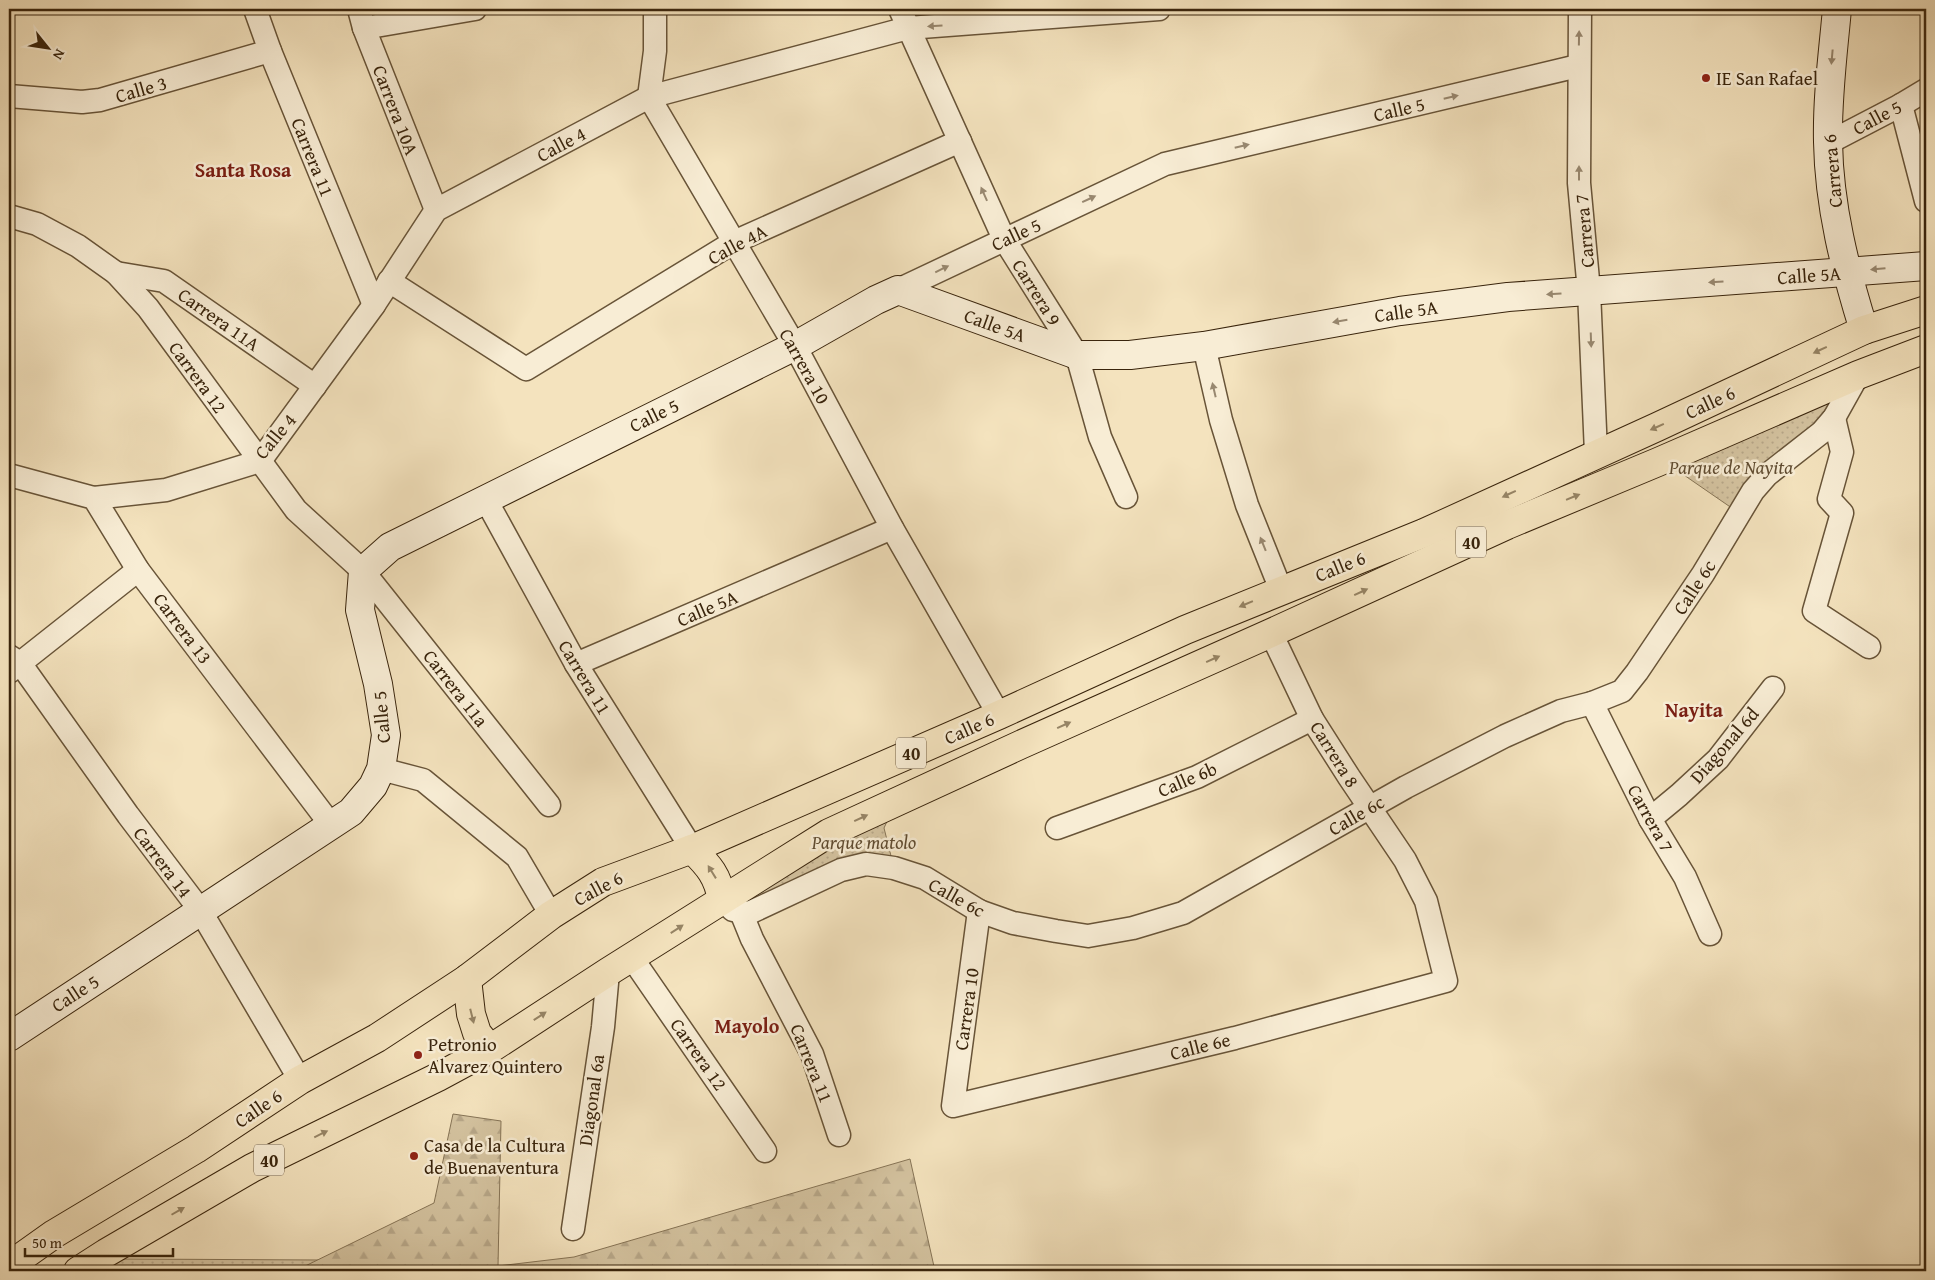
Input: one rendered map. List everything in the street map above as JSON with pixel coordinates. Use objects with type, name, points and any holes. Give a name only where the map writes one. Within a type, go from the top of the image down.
[{"type":"highway","name":"Calle 6","points":[[9,1266],[54,1234],[196,1149],[300,1080],[377,1038],[467,979],[551,915],[603,882],[692,849],[999,715],[1185,630],[1424,533],[1864,330],[1926,310]]},
{"type":"highway","name":"Calle 6","points":[[78,1271],[252,1168],[438,1077],[490,1049],[608,972],[732,906],[829,833],[1020,744],[1272,633],[1507,525],[1926,349]]},
{"type":"highway","points":[[692,849],[713,872],[732,906]]},
{"type":"highway","points":[[467,979],[471,1014],[477,1034],[490,1049]]},
{"type":"main road","name":"Carrera 6","points":[[1837,9],[1829,102],[1828,143],[1832,193],[1846,272],[1864,330]]},
{"type":"main road","name":"Calle 5A","points":[[898,290],[1077,355],[1130,355],[1204,346],[1400,311],[1508,297],[1926,266]]},
{"type":"main road","name":"Calle 5","points":[[9,1037],[351,812],[373,786],[381,769],[386,735],[378,684],[360,610],[363,571],[390,547],[794,346],[876,300],[898,290]]},
{"type":"street","name":"Carrera 11","points":[[255,9],[270,51],[374,305]]},
{"type":"street","points":[[362,18],[475,9]]},
{"type":"street","points":[[649,97],[655,51],[656,9]]},
{"type":"street","name":"Calle 4","points":[[94,498],[166,490],[260,461],[374,305],[436,210],[649,97],[904,18],[1158,9]]},
{"type":"street","name":"Carrera 7","points":[[1580,9],[1578,66],[1580,183],[1590,291],[1596,453]]},
{"type":"street","name":"Carrera 10A","points":[[362,18],[436,210]]},
{"type":"street","name":"Carrera 9","points":[[904,18],[1004,239],[1077,355],[1100,437],[1126,497]]},
{"type":"street","name":"Calle 3","points":[[9,96],[82,102],[100,100],[270,51]]},
{"type":"street","name":"Calle 5","points":[[898,290],[1165,164],[1578,66]]},
{"type":"street","name":"Calle 5","points":[[1828,143],[1926,90]]},
{"type":"street","name":"Carrera 10","points":[[649,97],[794,346],[892,528],[999,715]]},
{"type":"street","points":[[1901,105],[1926,201]]},
{"type":"street","name":"Calle 4A","points":[[389,281],[526,369],[734,242],[960,141]]},
{"type":"street","name":"Carrera 12","points":[[9,216],[37,224],[78,246],[116,273],[148,308],[296,510],[363,571]]},
{"type":"street","name":"Carrera 11A","points":[[116,273],[164,281],[315,386]]},
{"type":"street","points":[[1204,346],[1221,420],[1247,505],[1281,590]]},
{"type":"street","name":"Calle 6c","points":[[732,906],[749,913],[841,870],[866,864],[894,868],[925,878],[979,911],[1013,923],[1088,936],[1133,928],[1183,913],[1406,787],[1505,736],[1561,711],[1622,691],[1638,672],[1703,574],[1753,492],[1767,476],[1822,432],[1834,418],[1858,376]]},
{"type":"street","points":[[1834,418],[1842,452],[1829,499],[1842,513],[1814,611],[1869,647]]},
{"type":"street","points":[[9,475],[94,498]]},
{"type":"street","name":"Carrera 13","points":[[94,498],[138,570],[331,825]]},
{"type":"street","name":"Carrera 11","points":[[486,500],[576,664],[692,849]]},
{"type":"street","name":"Calle 5A","points":[[576,664],[892,528]]},
{"type":"street","points":[[12,664],[138,570]]},
{"type":"street","name":"Carrera 11a","points":[[363,571],[549,805]]},
{"type":"street","name":"Carrera 8","points":[[1272,633],[1312,719],[1405,860],[1426,901],[1446,981]]},
{"type":"street","name":"Carrera 14","points":[[12,664],[200,910],[300,1080]]},
{"type":"street","name":"Diagonal 6d","points":[[1650,819],[1718,759],[1773,688]]},
{"type":"street","name":"Carrera 7","points":[[1592,702],[1650,819],[1685,877],[1710,934]]},
{"type":"street","name":"Calle 6b","points":[[1057,828],[1197,777],[1312,719]]},
{"type":"street","points":[[381,769],[423,780],[517,857],[551,915]]},
{"type":"street","name":"Carrera 11","points":[[732,906],[752,939],[812,1054],[839,1135]]},
{"type":"street","name":"Carrera 10","points":[[953,1106],[979,911]]},
{"type":"street","name":"Carrera 12","points":[[632,958],[765,1151]]},
{"type":"street","name":"Diagonal 6a","points":[[573,1229],[608,972]]},
{"type":"street","name":"Calle 6e","points":[[953,1106],[1235,1038],[1446,981]]},
{"type":"green space","name":"Parque de Nayita","points":[[1858,376],[1739,513],[1681,473],[1658,462]]},
{"type":"green space","name":"Parque matolo","points":[[890,815],[884,828],[894,868],[866,864],[733,910],[829,833]]},
{"type":"green space","points":[[453,1114],[501,1121],[498,1266],[574,1257],[910,1159],[935,1271],[295,1271],[434,1203]]},
{"type":"green space","points":[[106,1253],[123,1259],[321,1260],[295,1271],[78,1271]]},
{"type":"place","name":"IE San Rafael","points":[[1706,78]]},
{"type":"place","name":"Petronio Alvarez Quintero","points":[[418,1055]]},
{"type":"place","name":"Casa de la Cultura de Buenaventura","points":[[414,1156]]},
{"type":"district","name":"Santa Rosa","points":[[243,169]]},
{"type":"district","name":"Nayita","points":[[1694,709]]},
{"type":"district","name":"Mayolo","points":[[747,1025]]}]
